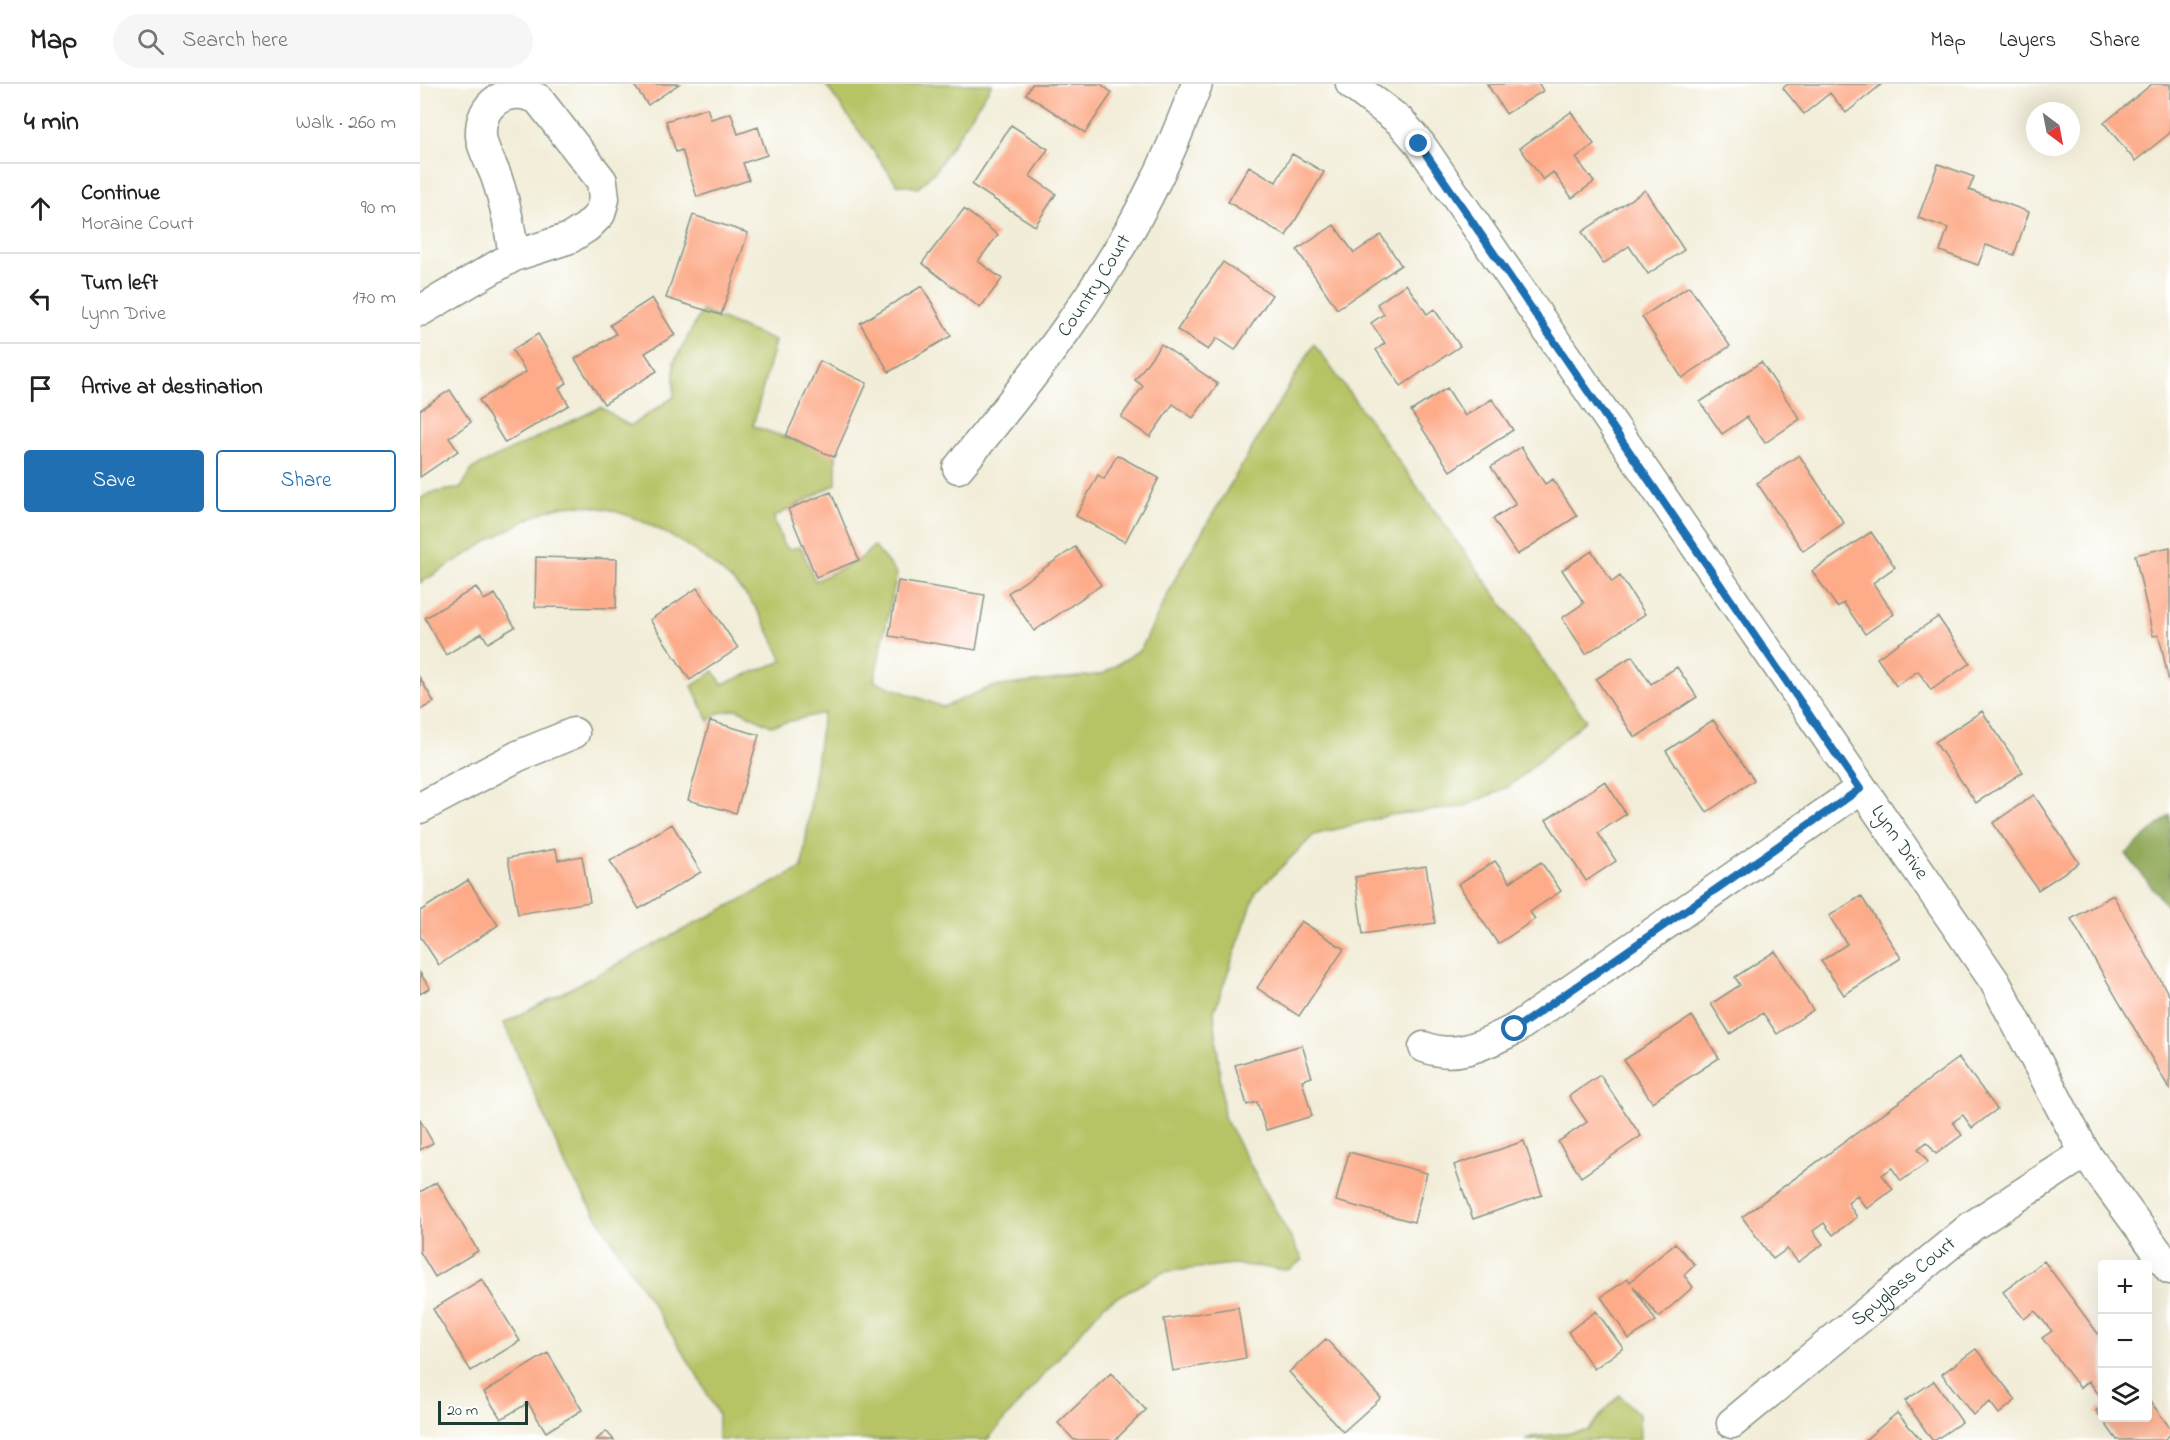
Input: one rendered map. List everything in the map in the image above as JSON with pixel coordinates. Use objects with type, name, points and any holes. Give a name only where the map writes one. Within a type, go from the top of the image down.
[{"type":"street","name":"Country Court","points":[[958,468],[1033,378],[1097,283],[1156,181],[1197,84]]},
{"type":"street","name":"Lynn Drive","points":[[1351,84],[1400,121],[1419,144],[1860,789],[1995,982],[2085,1153],[2170,1269]]},
{"type":"street","points":[[420,311],[514,256],[570,238],[587,228],[600,214],[604,199],[602,181],[548,110],[528,93],[516,90],[503,94],[492,104],[482,120],[481,138],[507,210],[514,256]]},
{"type":"street","points":[[420,808],[518,756],[574,733]]},
{"type":"street","points":[[1424,1047],[1440,1053],[1461,1052],[1515,1029],[1860,789]]},
{"type":"street","name":"Spyglass Court","points":[[1732,1423],[1972,1226],[2085,1153]]},
{"type":"green space","points":[[825,84],[992,84],[936,170],[918,188],[897,184]]},
{"type":"green space","points":[[702,311],[775,341],[753,426],[836,455],[836,484],[774,517],[782,543],[789,549],[801,547],[815,581],[858,561],[874,546],[897,574],[874,681],[943,707],[991,687],[1103,674],[1141,649],[1180,569],[1314,344],[1586,720],[1510,786],[1463,807],[1390,815],[1314,835],[1256,892],[1214,1012],[1224,1117],[1303,1260],[1288,1270],[1233,1264],[1163,1272],[1105,1304],[987,1440],[718,1440],[718,1415],[698,1376],[568,1171],[504,1023],[802,868],[823,713],[771,726],[737,709],[718,713],[709,721],[692,686],[714,671],[722,684],[783,661],[757,609],[729,578],[709,562],[687,546],[638,520],[588,506],[565,506],[550,510],[513,527],[420,583],[420,499],[430,493],[461,488],[473,468],[601,407],[630,426],[674,397],[674,362]]},
{"type":"green space","points":[[2170,815],[2170,910],[2126,854]]},
{"type":"green space","points":[[1619,1395],[1639,1414],[1640,1440],[1525,1440],[1532,1437],[1587,1431]]},
{"type":"building","points":[[633,84],[679,84],[648,105]]},
{"type":"building","points":[[1032,84],[1101,84],[1112,93],[1085,133],[1026,94]]},
{"type":"building","points":[[1487,84],[1539,84],[1543,91],[1506,114]]},
{"type":"building","points":[[1788,84],[1882,84],[1846,113],[1830,93],[1804,114],[1783,88]]},
{"type":"building","points":[[2152,84],[2170,84],[2170,133],[2135,161],[2104,123]]},
{"type":"building","points":[[707,108],[711,119],[731,113],[738,134],[758,127],[767,155],[743,163],[749,180],[697,197],[682,150],[676,152],[666,121]]},
{"type":"building","points":[[1571,112],[1594,144],[1576,158],[1594,182],[1572,198],[1553,172],[1543,180],[1520,148]]},
{"type":"building","points":[[1011,125],[1048,149],[1030,176],[1056,194],[1035,226],[972,185]]},
{"type":"building","points":[[1292,154],[1324,172],[1286,236],[1228,202],[1249,166],[1276,182]]},
{"type":"building","points":[[1938,164],[1974,177],[1969,190],[2029,212],[2014,255],[1986,245],[1978,265],[1940,251],[1948,228],[1918,218]]},
{"type":"building","points":[[1645,190],[1684,250],[1648,274],[1629,246],[1603,264],[1582,232]]},
{"type":"building","points":[[964,209],[998,235],[978,261],[1002,279],[980,308],[922,263]]},
{"type":"building","points":[[693,215],[748,233],[721,315],[666,298]]},
{"type":"building","points":[[1334,225],[1354,253],[1381,235],[1401,265],[1337,309],[1297,250]]},
{"type":"building","points":[[1223,262],[1272,295],[1235,350],[1217,338],[1208,350],[1177,330]]},
{"type":"building","points":[[1406,284],[1427,314],[1434,309],[1460,346],[1401,386],[1376,350],[1385,343],[1371,323],[1384,314],[1377,304]]},
{"type":"building","points":[[922,286],[951,336],[889,372],[860,323]]},
{"type":"building","points":[[1689,286],[1730,346],[1682,378],[1642,317]]},
{"type":"building","points":[[652,298],[675,335],[645,353],[657,371],[604,404],[575,359],[616,334],[610,325]]},
{"type":"building","points":[[538,334],[567,383],[559,388],[569,405],[505,443],[479,400],[526,372],[512,350]]},
{"type":"building","points":[[1161,344],[1218,384],[1193,418],[1173,404],[1150,437],[1121,417],[1143,386],[1135,380]]},
{"type":"building","points":[[820,361],[867,383],[834,457],[786,436]]},
{"type":"building","points":[[1761,362],[1800,419],[1765,443],[1747,417],[1722,434],[1700,402]]},
{"type":"building","points":[[1447,388],[1465,416],[1492,399],[1513,430],[1450,471],[1411,411]]},
{"type":"building","points":[[450,390],[471,422],[449,438],[458,451],[420,477],[420,410]]},
{"type":"building","points":[[1521,447],[1545,484],[1553,479],[1577,516],[1517,555],[1493,519],[1516,504],[1491,467]]},
{"type":"building","points":[[1117,455],[1159,478],[1125,542],[1076,516],[1098,475],[1104,479]]},
{"type":"building","points":[[1799,455],[1844,523],[1803,551],[1757,483]]},
{"type":"building","points":[[831,492],[859,560],[816,577],[788,509]]},
{"type":"building","points":[[1871,532],[1895,567],[1873,583],[1894,614],[1865,634],[1844,603],[1837,607],[1812,571]]},
{"type":"building","points":[[1075,547],[1101,585],[1034,631],[1008,593]]},
{"type":"building","points":[[2170,547],[2169,682],[2159,635],[2153,636],[2135,555]]},
{"type":"building","points":[[1592,551],[1612,582],[1620,576],[1645,614],[1586,654],[1562,618],[1584,603],[1562,570]]},
{"type":"building","points":[[536,557],[617,559],[616,608],[535,607]]},
{"type":"building","points":[[898,581],[985,595],[976,650],[889,636]]},
{"type":"building","points":[[476,587],[484,600],[495,594],[515,627],[488,643],[482,633],[446,655],[425,618]]},
{"type":"building","points":[[697,588],[738,648],[690,680],[650,620]]},
{"type":"building","points":[[1938,617],[1970,663],[1931,690],[1918,671],[1896,686],[1877,658]]},
{"type":"building","points":[[1632,656],[1651,684],[1677,667],[1697,697],[1635,738],[1596,679]]},
{"type":"building","points":[[420,678],[434,702],[420,710]]},
{"type":"building","points":[[1982,711],[2023,772],[1976,803],[1935,742]]},
{"type":"building","points":[[1713,720],[1754,780],[1707,812],[1666,751]]},
{"type":"building","points":[[710,721],[759,735],[736,813],[688,800]]},
{"type":"building","points":[[1605,781],[1626,814],[1598,833],[1616,861],[1586,881],[1546,820]]},
{"type":"building","points":[[2034,795],[2079,863],[2038,890],[1993,823]]},
{"type":"building","points":[[672,824],[701,872],[639,909],[610,861]]},
{"type":"building","points":[[556,849],[558,860],[582,856],[590,902],[518,914],[508,858]]},
{"type":"building","points":[[1495,861],[1510,882],[1541,862],[1561,891],[1530,912],[1535,919],[1498,944],[1458,884]]},
{"type":"building","points":[[1426,866],[1435,923],[1363,934],[1355,877]]},
{"type":"building","points":[[468,880],[498,925],[439,965],[420,936],[420,911]]},
{"type":"building","points":[[2113,895],[2170,997],[2170,1090],[2071,919]]},
{"type":"building","points":[[1861,896],[1901,958],[1844,995],[1821,961],[1847,944],[1829,916]]},
{"type":"building","points":[[1301,921],[1344,949],[1299,1016],[1257,988]]},
{"type":"building","points":[[1775,951],[1813,1010],[1777,1034],[1763,1013],[1730,1034],[1711,1004],[1740,985],[1735,977]]},
{"type":"building","points":[[420,973],[430,988],[420,994]]},
{"type":"building","points":[[1692,1016],[1719,1058],[1652,1102],[1624,1060]]},
{"type":"building","points":[[1302,1045],[1312,1077],[1302,1080],[1312,1116],[1266,1130],[1257,1102],[1247,1105],[1235,1065]]},
{"type":"building","points":[[1959,1058],[1997,1109],[1972,1128],[1963,1115],[1953,1122],[1962,1135],[1936,1154],[1927,1142],[1918,1149],[1928,1162],[1901,1181],[1892,1168],[1882,1175],[1893,1189],[1867,1209],[1857,1196],[1848,1203],[1857,1217],[1833,1235],[1824,1223],[1813,1231],[1823,1244],[1798,1262],[1787,1249],[1773,1259],[1742,1217]]},
{"type":"building","points":[[1600,1075],[1641,1136],[1581,1177],[1558,1142],[1587,1122],[1569,1096]]},
{"type":"building","points":[[420,1120],[433,1143],[420,1150]]},
{"type":"building","points":[[1524,1141],[1542,1195],[1473,1219],[1454,1165]]},
{"type":"building","points":[[1349,1152],[1427,1173],[1414,1222],[1336,1201]]},
{"type":"building","points":[[437,1182],[478,1251],[435,1277],[420,1252],[420,1192]]},
{"type":"building","points":[[1675,1243],[1695,1265],[1684,1275],[1693,1287],[1659,1317],[1633,1286],[1656,1321],[1629,1339],[1601,1297],[1628,1279],[1630,1282]]},
{"type":"building","points":[[2044,1261],[2098,1334],[2098,1393],[2089,1381],[2080,1388],[2042,1338],[2052,1331],[2035,1311],[2024,1319],[2003,1292]]},
{"type":"building","points":[[482,1279],[520,1341],[471,1371],[433,1309]]},
{"type":"building","points":[[1238,1307],[1246,1358],[1173,1371],[1164,1319]]},
{"type":"building","points":[[1596,1311],[1623,1348],[1594,1369],[1568,1332]]},
{"type":"building","points":[[1326,1339],[1381,1398],[1343,1432],[1289,1372]]},
{"type":"building","points":[[1976,1349],[2016,1400],[1999,1414],[1990,1402],[1973,1415],[1942,1374]]},
{"type":"building","points":[[548,1353],[582,1410],[546,1432],[528,1403],[501,1419],[484,1392]]},
{"type":"building","points":[[1111,1373],[1146,1410],[1115,1440],[1074,1440],[1058,1423]]},
{"type":"building","points":[[1934,1381],[1962,1422],[1932,1440],[1905,1401]]},
{"type":"building","points":[[2152,1403],[2170,1428],[2170,1435],[2163,1440],[2117,1440],[2104,1422],[2152,1422]]},
{"type":"building","points":[[1897,1413],[1921,1440],[1865,1440]]},
{"type":"building","points":[[606,1431],[614,1440],[596,1440]]},
{"type":"route","points":[[1419,144],[1860,789],[1515,1029]]}]
